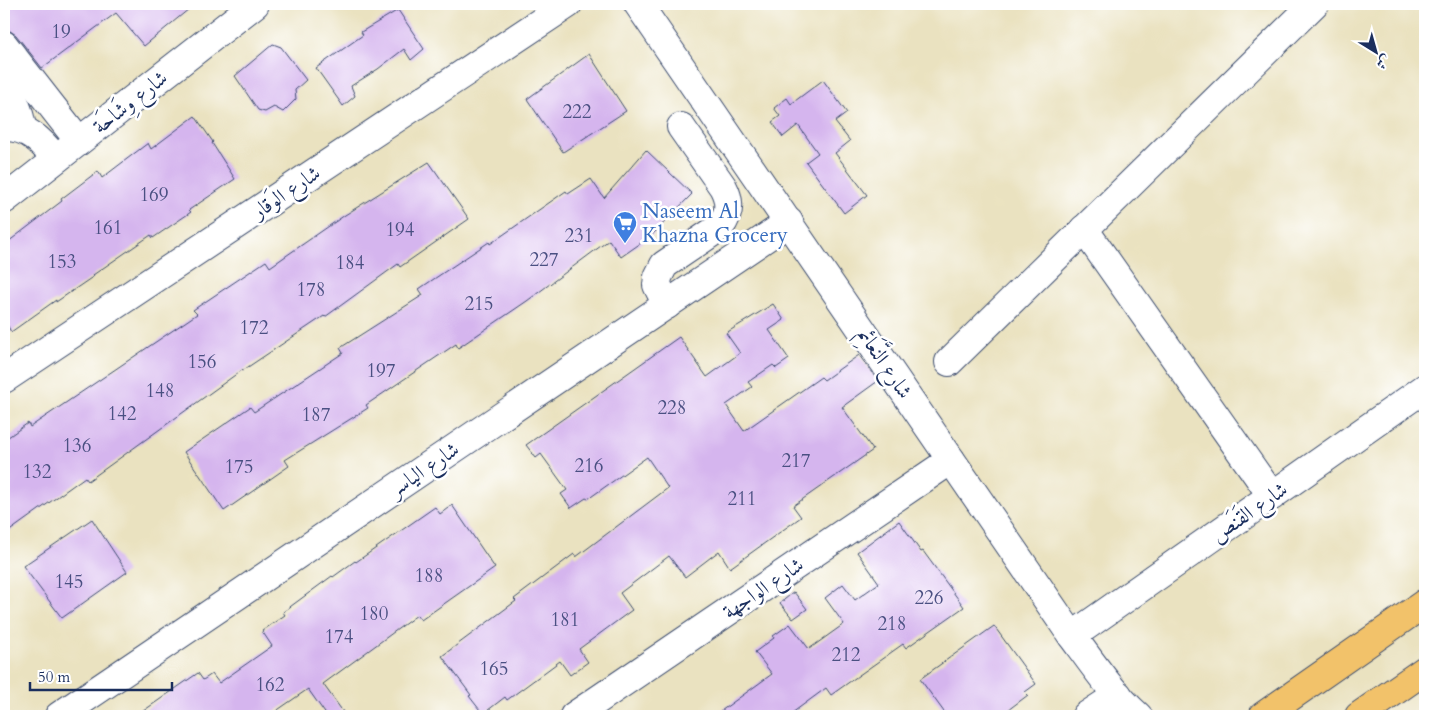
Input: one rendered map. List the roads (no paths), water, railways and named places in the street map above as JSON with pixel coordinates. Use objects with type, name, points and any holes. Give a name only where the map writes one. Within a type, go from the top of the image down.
[{"type":"main road","points":[[1263,716],[1425,603]]},
{"type":"main road","points":[[1359,716],[1425,670]]},
{"type":"street","name":"شارع وِشَاحَة","points":[[4,200],[255,4]]},
{"type":"street","name":"شارع الوَقار","points":[[4,379],[568,4]]},
{"type":"street","name":"شارع النَّعَائِم","points":[[638,4],[1072,636],[1099,673],[1138,716]]},
{"type":"street","points":[[949,362],[1314,4]]},
{"type":"street","points":[[4,45],[79,141]]},
{"type":"street","points":[[4,85],[15,101],[21,121],[13,128]]},
{"type":"street","points":[[667,305],[657,285],[660,270],[670,260],[720,227],[725,220],[729,204],[723,187],[681,127]]},
{"type":"street","points":[[13,128],[34,135],[56,159]]},
{"type":"street","name":"شارع الياسر","points":[[59,716],[789,222]]},
{"type":"street","points":[[1084,229],[1272,496]]},
{"type":"street","name":"شارع القَنَص","points":[[1072,636],[1425,388]]},
{"type":"street","name":"شارع الواجهة","points":[[574,716],[951,460]]},
{"type":"street","points":[[1086,716],[1118,695]]},
{"type":"place","name":"Naseem Al Khazna Grocery","points":[[625,244]]}]
